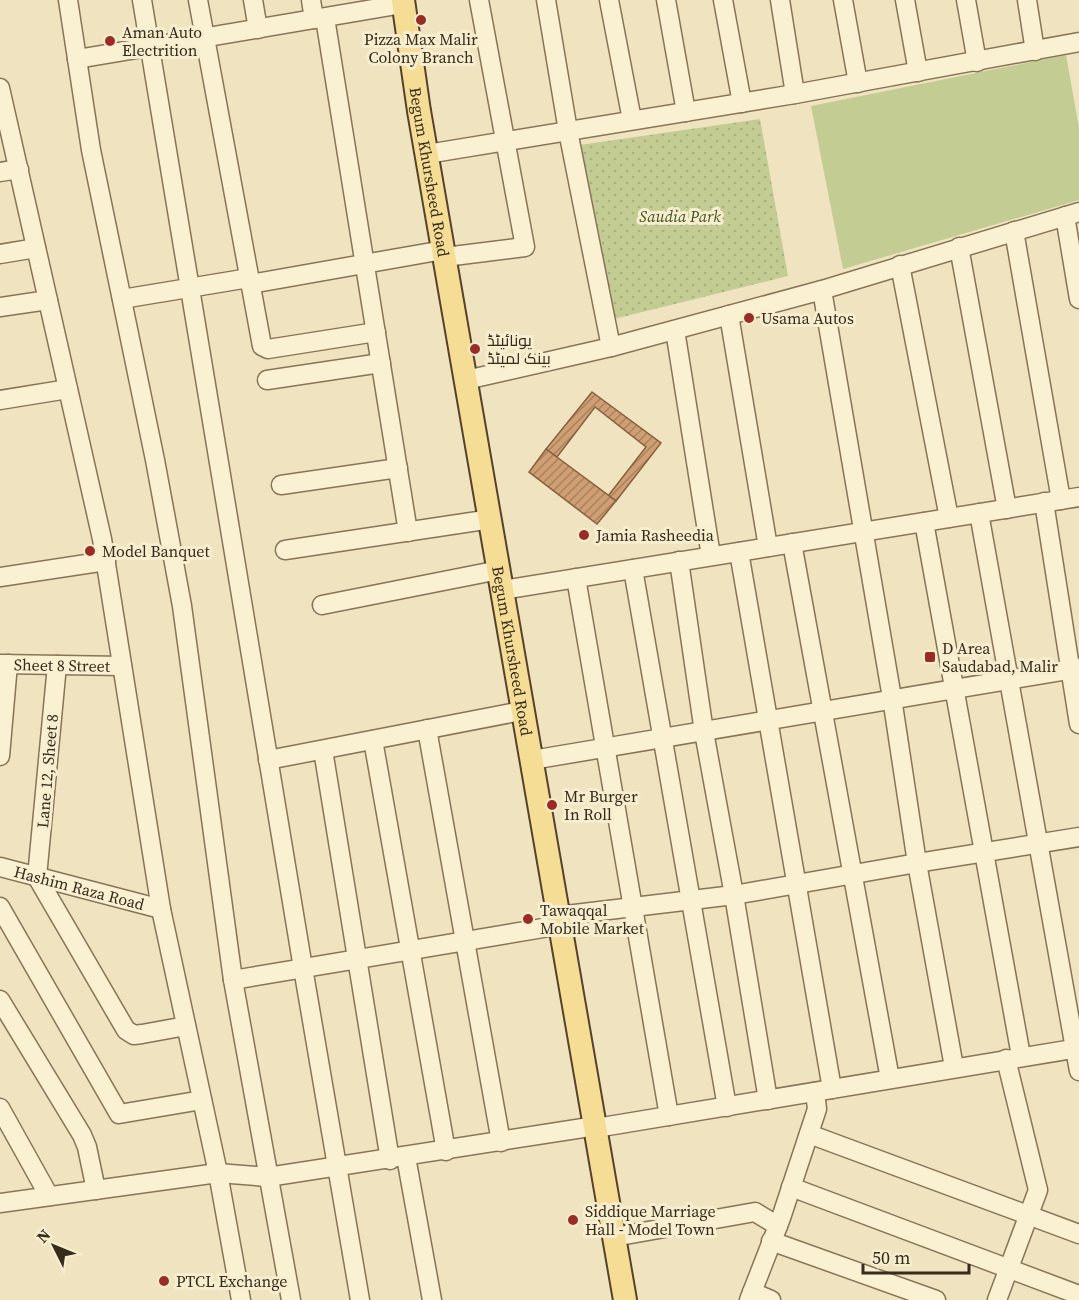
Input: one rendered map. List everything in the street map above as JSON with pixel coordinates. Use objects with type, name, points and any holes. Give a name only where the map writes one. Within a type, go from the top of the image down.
[{"type":"main road","name":"Begum Khursheed Road","points":[[395,2],[427,154],[438,255],[466,380],[496,577],[512,713],[540,841],[589,1128],[611,1300]]},
{"type":"main road","name":"Begum Khursheed Road","points":[[395,2],[438,255],[478,521],[496,577],[532,760],[540,841]]},
{"type":"main road","name":"Begum Khursheed Road","points":[[589,1128],[614,1237],[624,1300]]},
{"type":"street","points":[[68,0],[91,150],[155,460],[182,606],[233,980],[291,1300]]},
{"type":"street","points":[[142,0],[360,1300]]},
{"type":"street","points":[[198,0],[260,342],[264,348],[268,349],[376,332]]},
{"type":"street","points":[[253,0],[258,29]]},
{"type":"street","points":[[311,0],[320,18],[365,264],[408,532]]},
{"type":"street","points":[[122,299],[190,287],[365,264],[525,247],[479,0]]},
{"type":"street","points":[[546,0],[568,130],[611,347]]},
{"type":"street","points":[[609,0],[632,120]]},
{"type":"street","points":[[666,0],[686,112]]},
{"type":"street","points":[[723,0],[742,103]]},
{"type":"street","points":[[780,0],[795,94]]},
{"type":"street","points":[[843,0],[858,83]]},
{"type":"street","points":[[905,0],[918,72]]},
{"type":"street","points":[[966,0],[977,62]]},
{"type":"street","points":[[1026,0],[1035,51]]},
{"type":"street","points":[[77,59],[320,18],[395,2]]},
{"type":"street","points":[[427,154],[795,94],[1079,42]]},
{"type":"street","points":[[0,88],[106,561],[161,909],[218,1173],[241,1300]]},
{"type":"street","points":[[0,172],[18,169]]},
{"type":"street","points":[[466,380],[611,347],[822,290],[1072,214],[1079,299]]},
{"type":"street","points":[[1014,231],[1061,500],[1079,724]]},
{"type":"street","points":[[959,247],[1007,509]]},
{"type":"street","points":[[0,254],[36,248]]},
{"type":"street","points":[[900,265],[949,518]]},
{"type":"street","points":[[822,290],[892,698],[916,863],[954,1067]]},
{"type":"street","points":[[0,307],[48,300]]},
{"type":"street","points":[[729,315],[768,547]]},
{"type":"street","points":[[675,330],[711,556]]},
{"type":"street","points":[[267,380],[381,363]]},
{"type":"street","points":[[0,400],[68,389]]},
{"type":"street","points":[[281,485],[398,468]]},
{"type":"street","points":[[322,605],[496,577],[576,578],[1061,500]]},
{"type":"street","points":[[979,513],[1078,1048],[1079,1071]]},
{"type":"street","points":[[285,550],[478,521]]},
{"type":"street","points":[[924,522],[984,852],[1014,1058],[1038,1190],[998,1300]]},
{"type":"street","points":[[792,543],[890,1079]]},
{"type":"street","points":[[739,552],[796,884],[824,1091],[775,1234],[750,1296],[771,1300]]},
{"type":"street","points":[[0,577],[106,561]]},
{"type":"street","points":[[679,561],[704,732],[768,1100]]},
{"type":"street","points":[[633,569],[727,1107]]},
{"type":"street","points":[[576,578],[669,1116]]},
{"type":"street","points":[[0,756],[4,664]]},
{"type":"street","name":"Sheet 8 Street","points":[[4,664],[122,666]]},
{"type":"street","name":"Lane 12, Sheet 8","points":[[37,877],[57,665]]},
{"type":"street","points":[[532,760],[1074,669]]},
{"type":"street","points":[[268,760],[512,713]]},
{"type":"street","points":[[427,729],[501,1142]]},
{"type":"street","points":[[373,740],[446,1151]]},
{"type":"street","points":[[323,750],[357,959],[398,1159],[432,1300]]},
{"type":"street","points":[[233,980],[465,941],[633,907],[734,895],[1079,837]]},
{"type":"street","name":"Hashim Raza Road","points":[[0,867],[161,909]]},
{"type":"street","points":[[37,877],[126,1030],[134,1035],[186,1026]]},
{"type":"street","points":[[0,907],[119,1114],[202,1100]]},
{"type":"street","points":[[0,1000],[82,1135],[87,1147],[96,1190]]},
{"type":"street","points":[[0,1203],[218,1173],[268,1178],[727,1107],[954,1067],[1078,1048]]},
{"type":"street","points":[[0,1108],[49,1196]]},
{"type":"street","points":[[809,1134],[1079,1234]]},
{"type":"street","points":[[791,1187],[1079,1295]]},
{"type":"street","points":[[614,1237],[755,1212],[775,1234],[936,1300]]},
{"type":"green space","points":[[1066,55],[1079,128],[1079,200],[843,269],[811,106]]},
{"type":"green space","name":"Saudia Park","points":[[760,119],[788,276],[614,319],[580,145]]},
{"type":"building","points":[[592,392],[661,443],[616,501],[608,496],[646,447],[595,407],[557,457],[546,449]]},
{"type":"building","points":[[546,449],[616,501],[597,524],[529,472]]},
{"type":"place","name":"Pizza Max Malir Colony Branch","points":[[421,20]]},
{"type":"place","name":"Aman Auto Electrition","points":[[110,41]]},
{"type":"place","name":"Usama Autos","points":[[749,318]]},
{"type":"place","name":"یونائیٹڈ بینک لمیٹڈ","points":[[475,349]]},
{"type":"place","name":"Jamia Rasheedia","points":[[584,535]]},
{"type":"place","name":"Model Banquet","points":[[90,551]]},
{"type":"place","name":"D Area Saudabad, Malir","points":[[930,657]]},
{"type":"place","name":"Mr Burger In Roll","points":[[552,805]]},
{"type":"place","name":"Tawaqqal Mobile Market","points":[[528,919]]},
{"type":"place","name":"Siddique Marriage Hall - Model Town","points":[[573,1220]]},
{"type":"place","name":"PTCL Exchange","points":[[164,1281]]}]
